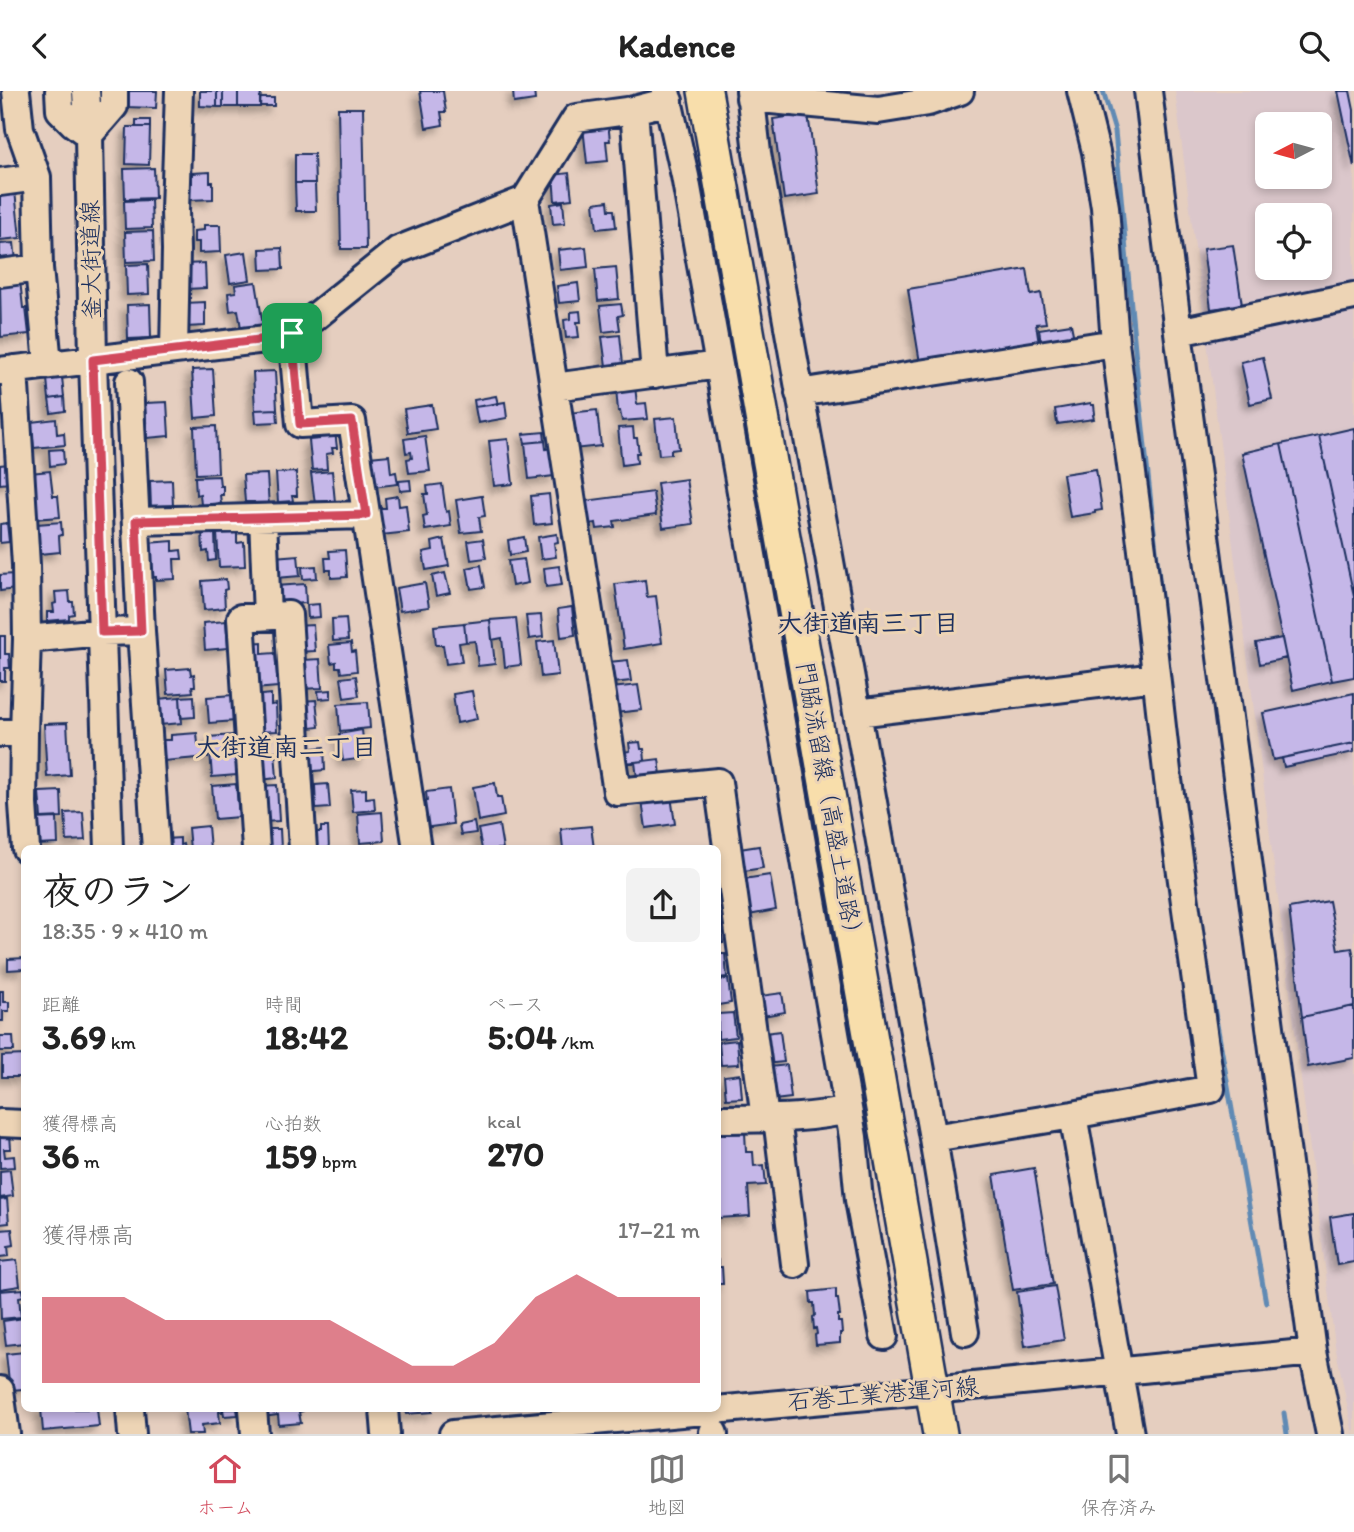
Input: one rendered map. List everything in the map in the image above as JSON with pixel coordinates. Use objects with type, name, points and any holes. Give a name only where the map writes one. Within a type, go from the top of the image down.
[{"type":"main road","name":"門脇流留線（高盛土道路）","points":[[705,91],[940,1434]]},
{"type":"street","points":[[16,91],[20,129],[37,177],[39,268],[48,364]]},
{"type":"street","points":[[59,91],[60,110],[89,135],[114,106],[114,91]]},
{"type":"street","name":"釜大街道線","points":[[86,91],[109,845]]},
{"type":"street","points":[[174,350],[179,91]]},
{"type":"street","points":[[960,91],[928,102],[750,94],[757,153],[965,1332]]},
{"type":"street","points":[[933,1139],[1211,1089],[1170,793],[1115,343],[1105,207],[1096,152],[1081,91]]},
{"type":"street","points":[[1148,91],[1313,1352],[1331,1434]]},
{"type":"street","points":[[26,845],[23,804],[12,733],[27,639],[26,565],[7,370],[283,337],[300,330],[398,250],[525,200],[576,118],[634,110],[668,96],[719,365],[853,1137],[859,1200],[884,1336]]},
{"type":"street","points":[[634,110],[655,374]]},
{"type":"street","points":[[0,182],[37,177]]},
{"type":"street","points":[[525,200],[617,792],[718,782],[795,1264]]},
{"type":"street","points":[[0,273],[39,268]]},
{"type":"street","points":[[1178,332],[1354,296]]},
{"type":"street","points":[[292,333],[300,424],[352,421],[416,845]]},
{"type":"street","points":[[799,393],[1115,343]]},
{"type":"street","points":[[554,387],[719,365]]},
{"type":"street","points":[[130,382],[141,631],[156,845]]},
{"type":"street","points":[[136,521],[366,515]]},
{"type":"street","points":[[263,518],[267,616]]},
{"type":"street","points":[[257,845],[241,618],[288,615],[303,845]]},
{"type":"street","points":[[27,639],[141,631]]},
{"type":"street","points":[[857,713],[1156,677]]},
{"type":"street","points":[[721,1119],[771,1118],[847,1110]]},
{"type":"street","points":[[1073,1115],[1130,1434]]},
{"type":"street","points":[[0,1123],[21,1123]]},
{"type":"street","name":"石巻工業港運河線","points":[[721,1411],[1313,1352]]},
{"type":"street","points":[[0,1389],[6,1434]]},
{"type":"street","points":[[130,1412],[132,1434]]},
{"type":"street","points":[[253,1412],[255,1434]]},
{"type":"street","points":[[384,1412],[386,1434]]},
{"type":"street","name":"石巻工業港運河線","points":[[453,1434],[506,1424],[614,1421],[707,1412]]},
{"type":"shaded area","points":[[1175,91],[1354,91],[1353,1434],[1335,1345]]},
{"type":"building","points":[[125,91],[157,91],[156,108],[125,107]]},
{"type":"building","points":[[200,91],[217,91],[217,107],[200,106]]},
{"type":"building","points":[[217,91],[223,91],[223,107],[217,107]]},
{"type":"building","points":[[223,91],[238,91],[238,107],[223,107]]},
{"type":"building","points":[[238,91],[261,91],[260,107],[238,107]]},
{"type":"building","points":[[420,91],[443,91],[446,112],[441,112],[443,125],[426,128]]},
{"type":"building","points":[[513,91],[534,91],[535,100],[514,103]]},
{"type":"building","points":[[1338,91],[1350,91],[1354,110],[1354,167]]},
{"type":"building","points":[[260,98],[274,98],[274,106],[260,106]]},
{"type":"building","points":[[338,108],[363,108],[366,249],[341,249]]},
{"type":"building","points":[[808,114],[819,194],[784,199],[773,119]]},
{"type":"building","points":[[136,120],[150,120],[150,127],[136,127]]},
{"type":"building","points":[[608,122],[608,161],[587,163],[583,127]]},
{"type":"building","points":[[127,127],[150,127],[149,165],[126,164]]},
{"type":"building","points":[[295,154],[314,154],[315,183],[295,183]]},
{"type":"building","points":[[154,168],[155,198],[125,199],[124,169]]},
{"type":"building","points":[[210,172],[213,199],[189,200],[192,173]]},
{"type":"building","points":[[569,173],[572,199],[555,201],[553,175]]},
{"type":"building","points":[[295,183],[315,183],[316,211],[296,211]]},
{"type":"building","points":[[15,191],[20,238],[0,240],[0,192]]},
{"type":"building","points":[[151,200],[152,228],[125,229],[124,201]]},
{"type":"building","points":[[608,201],[609,210],[614,210],[616,227],[597,229],[594,203]]},
{"type":"building","points":[[563,202],[565,223],[553,224],[551,204]]},
{"type":"building","points":[[204,225],[220,225],[221,252],[199,253],[199,242],[194,242],[194,231],[204,230]]},
{"type":"building","points":[[153,231],[154,261],[126,262],[125,232]]},
{"type":"building","points":[[14,243],[16,261],[0,263],[0,244]]},
{"type":"building","points":[[1233,245],[1242,305],[1211,309],[1203,249]]},
{"type":"building","points":[[586,247],[588,267],[560,270],[558,250]]},
{"type":"building","points":[[282,248],[283,269],[261,270],[260,249]]},
{"type":"building","points":[[246,252],[250,280],[230,283],[226,255]]},
{"type":"building","points":[[205,263],[206,288],[186,289],[185,264]]},
{"type":"building","points":[[148,264],[149,294],[127,295],[126,265]]},
{"type":"building","points":[[616,267],[619,299],[598,301],[595,269]]},
{"type":"building","points":[[1027,269],[1031,295],[1041,293],[1046,323],[1036,324],[1039,344],[920,363],[908,289]]},
{"type":"building","points":[[20,280],[29,334],[1,337],[0,282]]},
{"type":"building","points":[[256,282],[263,325],[241,328],[238,310],[230,311],[228,293],[236,292],[235,285]]},
{"type":"building","points":[[578,283],[580,301],[559,303],[557,286]]},
{"type":"building","points":[[205,302],[205,326],[185,327],[184,303]]},
{"type":"building","points":[[150,304],[151,338],[128,339],[127,305]]},
{"type":"building","points":[[621,304],[623,315],[618,316],[620,330],[603,332],[600,306]]},
{"type":"building","points":[[580,311],[581,322],[577,322],[579,337],[566,338],[564,320],[571,319],[571,312]]},
{"type":"building","points":[[1071,324],[1074,339],[1041,344],[1039,329]]},
{"type":"building","points":[[620,335],[623,364],[606,366],[602,337]]},
{"type":"building","points":[[1263,357],[1272,399],[1250,404],[1241,362]]},
{"type":"building","points":[[213,369],[216,416],[195,418],[192,370]]},
{"type":"building","points":[[275,371],[277,409],[255,410],[253,372]]},
{"type":"building","points":[[62,377],[64,397],[49,399],[47,379]]},
{"type":"building","points":[[635,386],[637,404],[646,403],[648,419],[622,421],[618,411],[616,388]]},
{"type":"building","points":[[496,396],[498,404],[475,407],[474,400]]},
{"type":"building","points":[[64,397],[65,411],[51,413],[49,399]]},
{"type":"building","points":[[167,402],[169,436],[147,438],[145,403]]},
{"type":"building","points":[[505,402],[507,418],[478,423],[475,407]]},
{"type":"building","points":[[1091,403],[1094,405],[1094,419],[1057,424],[1055,409]]},
{"type":"building","points":[[432,405],[436,429],[408,433],[404,409]]},
{"type":"building","points":[[277,409],[278,422],[256,423],[255,410]]},
{"type":"building","points":[[597,410],[601,446],[573,449],[569,413]]},
{"type":"building","points":[[676,417],[679,449],[671,450],[671,454],[659,455],[655,419]]},
{"type":"building","points":[[56,419],[57,434],[64,433],[65,445],[34,448],[31,422]]},
{"type":"building","points":[[216,426],[218,473],[196,474],[194,427]]},
{"type":"building","points":[[633,427],[639,453],[636,453],[637,463],[622,465],[618,428]]},
{"type":"building","points":[[1354,428],[1354,596],[1319,436]]},
{"type":"building","points":[[335,431],[337,448],[332,448],[333,453],[326,454],[327,469],[312,470],[309,440],[319,439],[318,433]]},
{"type":"building","points":[[544,432],[545,441],[525,443],[523,434]]},
{"type":"building","points":[[425,436],[430,471],[409,473],[407,459],[412,458],[411,452],[406,453],[404,439]]},
{"type":"building","points":[[1319,436],[1354,596],[1354,677],[1332,681],[1281,444]]},
{"type":"building","points":[[508,439],[513,484],[494,486],[489,441]]},
{"type":"building","points":[[545,441],[546,449],[551,448],[554,476],[529,479],[525,443]]},
{"type":"building","points":[[1281,444],[1332,681],[1293,690],[1242,453]]},
{"type":"building","points":[[63,449],[64,464],[50,466],[49,450]]},
{"type":"building","points":[[389,455],[391,473],[396,472],[398,484],[373,487],[370,457]]},
{"type":"building","points":[[8,464],[10,483],[0,484],[0,465]]},
{"type":"building","points":[[1096,469],[1102,510],[1070,517],[1063,474]]},
{"type":"building","points":[[50,471],[53,496],[58,496],[60,517],[34,519],[30,473]]},
{"type":"building","points":[[332,471],[335,502],[315,504],[311,473]]},
{"type":"building","points":[[296,472],[297,496],[292,496],[293,501],[278,502],[276,473]]},
{"type":"building","points":[[267,474],[269,507],[254,508],[254,502],[245,502],[243,475]]},
{"type":"building","points":[[219,476],[220,486],[223,486],[221,503],[201,505],[200,494],[196,495],[195,477]]},
{"type":"building","points":[[686,479],[693,524],[663,528],[657,483]]},
{"type":"building","points":[[172,480],[173,507],[151,508],[150,481]]},
{"type":"building","points":[[410,480],[411,490],[400,491],[399,481]]},
{"type":"building","points":[[442,484],[451,526],[425,530],[423,516],[427,515],[424,494],[428,494],[427,486]]},
{"type":"building","points":[[653,492],[656,515],[614,521],[615,527],[597,529],[596,523],[589,524],[585,501]]},
{"type":"building","points":[[549,494],[552,523],[534,525],[531,496]]},
{"type":"building","points":[[398,496],[399,506],[406,505],[409,532],[381,535],[378,508],[386,508],[385,498]]},
{"type":"building","points":[[482,496],[485,516],[479,517],[481,531],[461,533],[456,500]]},
{"type":"building","points":[[61,522],[60,552],[40,554],[37,524]]},
{"type":"building","points":[[7,523],[9,542],[0,543],[0,524]]},
{"type":"building","points":[[213,528],[216,560],[209,561],[208,551],[203,552],[202,529]]},
{"type":"building","points":[[237,532],[237,543],[244,542],[245,566],[219,567],[217,533]]},
{"type":"building","points":[[557,534],[558,542],[554,543],[556,557],[541,559],[538,537]]},
{"type":"building","points":[[524,537],[526,552],[510,555],[508,540]]},
{"type":"building","points":[[444,539],[449,566],[426,570],[423,552],[433,550],[432,542]]},
{"type":"building","points":[[483,539],[486,558],[471,560],[468,541]]},
{"type":"building","points":[[173,541],[173,551],[181,550],[182,559],[174,559],[175,579],[156,580],[156,577],[149,577],[147,543]]},
{"type":"building","points":[[345,550],[347,577],[331,578],[331,570],[326,570],[325,558],[330,558],[329,551]]},
{"type":"building","points":[[298,555],[300,576],[276,578],[274,557]]},
{"type":"building","points":[[524,559],[528,583],[512,586],[508,561]]},
{"type":"building","points":[[481,565],[485,587],[471,589],[467,568]]},
{"type":"building","points":[[316,566],[317,578],[303,579],[302,567]]},
{"type":"building","points":[[559,566],[562,585],[546,587],[544,568]]},
{"type":"building","points":[[445,573],[450,593],[436,596],[432,576]]},
{"type":"building","points":[[14,574],[16,589],[0,591],[0,575]]},
{"type":"building","points":[[226,579],[225,608],[204,610],[202,581]]},
{"type":"building","points":[[645,580],[647,597],[656,596],[662,643],[624,649],[615,584]]},
{"type":"building","points":[[425,583],[429,607],[400,611],[396,588]]},
{"type":"building","points":[[305,584],[306,603],[276,605],[275,586]]},
{"type":"building","points":[[69,591],[74,614],[69,615],[69,619],[47,621],[47,612],[54,612],[55,592]]},
{"type":"building","points":[[319,604],[320,617],[308,618],[307,605]]},
{"type":"building","points":[[572,607],[575,635],[561,637],[558,609]]},
{"type":"building","points":[[541,615],[543,637],[529,639],[526,616]]},
{"type":"building","points":[[346,618],[348,640],[333,641],[332,619]]},
{"type":"building","points":[[516,618],[521,665],[505,667],[502,638],[492,640],[490,620]]},
{"type":"building","points":[[490,620],[495,664],[478,666],[475,641],[466,642],[464,623]]},
{"type":"building","points":[[226,621],[228,648],[205,650],[203,623]]},
{"type":"building","points":[[464,623],[466,642],[459,643],[462,662],[446,664],[443,645],[436,645],[434,626]]},
{"type":"building","points":[[313,625],[315,651],[296,652],[295,626]]},
{"type":"building","points":[[0,636],[5,636],[5,654],[9,654],[10,668],[5,668],[5,681],[0,681]]},
{"type":"building","points":[[1282,638],[1286,658],[1260,664],[1256,643]]},
{"type":"building","points":[[554,640],[558,675],[541,677],[537,642]]},
{"type":"building","points":[[262,642],[262,654],[275,653],[278,687],[254,689],[250,643]]},
{"type":"building","points":[[351,643],[352,652],[355,651],[357,671],[341,673],[336,662],[331,663],[329,645]]},
{"type":"building","points":[[320,659],[322,688],[299,689],[303,660]]},
{"type":"building","points":[[628,660],[631,681],[612,683],[609,662]]},
{"type":"building","points":[[190,668],[191,675],[194,674],[193,692],[168,694],[166,670]]},
{"type":"building","points":[[356,676],[359,696],[344,698],[341,678]]},
{"type":"building","points":[[638,685],[642,710],[615,713],[612,688]]},
{"type":"building","points":[[331,690],[331,698],[319,699],[318,691]]},
{"type":"building","points":[[472,691],[477,719],[457,723],[453,694]]},
{"type":"building","points":[[1354,693],[1354,743],[1273,760],[1263,713]]},
{"type":"building","points":[[271,694],[271,705],[276,704],[277,731],[256,732],[253,696]]},
{"type":"building","points":[[233,695],[236,721],[209,723],[207,697]]},
{"type":"building","points":[[194,696],[195,717],[181,718],[180,697]]},
{"type":"building","points":[[180,697],[182,723],[159,725],[157,699]]},
{"type":"building","points":[[316,700],[319,727],[303,729],[301,701]]},
{"type":"building","points":[[368,702],[370,728],[340,731],[338,704]]},
{"type":"building","points":[[67,723],[70,775],[47,777],[44,724]]},
{"type":"building","points":[[362,730],[365,758],[343,761],[339,734]]},
{"type":"building","points":[[197,733],[198,744],[207,743],[208,757],[164,761],[162,740],[171,740],[171,735]]},
{"type":"building","points":[[233,735],[237,775],[212,777],[209,737]]},
{"type":"building","points":[[640,742],[645,761],[624,763],[623,752],[630,751],[629,743]]},
{"type":"building","points":[[1354,743],[1354,752],[1284,767],[1282,758]]},
{"type":"building","points":[[324,747],[325,770],[304,772],[306,749]]},
{"type":"building","points":[[275,751],[277,778],[260,780],[257,753]]},
{"type":"building","points":[[659,759],[661,775],[637,778],[635,762]]},
{"type":"building","points":[[495,783],[497,797],[501,797],[504,816],[478,821],[473,787]]},
{"type":"building","points":[[236,784],[239,817],[215,819],[212,786]]},
{"type":"building","points":[[328,784],[330,808],[316,809],[315,785]]},
{"type":"building","points":[[277,785],[279,821],[263,822],[258,786]]},
{"type":"building","points":[[366,789],[366,798],[374,797],[375,810],[353,812],[351,790]]},
{"type":"building","points":[[449,789],[453,824],[423,828],[420,802],[427,801],[426,792]]},
{"type":"building","points":[[61,791],[62,817],[41,818],[39,792]]},
{"type":"building","points":[[671,796],[675,824],[646,828],[642,801]]},
{"type":"building","points":[[83,812],[85,840],[67,841],[65,813]]},
{"type":"building","points":[[382,812],[384,841],[360,843],[358,814]]},
{"type":"building","points":[[57,818],[58,844],[37,845],[35,819]]},
{"type":"building","points":[[474,822],[476,833],[461,835],[459,825]]},
{"type":"building","points":[[499,825],[502,845],[481,845],[478,829]]},
{"type":"building","points":[[208,826],[210,845],[190,845],[188,828]]},
{"type":"building","points":[[591,826],[593,845],[563,845],[561,829]]},
{"type":"building","points":[[321,827],[328,827],[329,845],[316,845],[315,832],[321,832]]},
{"type":"building","points":[[269,829],[280,829],[281,845],[268,845],[267,840],[270,840]]},
{"type":"building","points":[[180,838],[180,845],[166,845],[165,839]]},
{"type":"building","points":[[759,846],[763,868],[737,872],[733,850]]},
{"type":"building","points":[[770,875],[776,910],[743,916],[737,880]]},
{"type":"building","points":[[1329,901],[1338,950],[1352,948],[1354,1006],[1302,1017],[1289,908]]},
{"type":"building","points":[[721,954],[725,954],[727,977],[721,978]]},
{"type":"building","points":[[21,958],[21,969],[8,970],[8,959]]},
{"type":"building","points":[[728,979],[731,1003],[721,1005],[721,980]]},
{"type":"building","points":[[0,991],[3,991],[3,1002],[9,1002],[9,1011],[3,1011],[3,1021],[0,1021]]},
{"type":"building","points":[[782,993],[785,1012],[763,1016],[760,996]]},
{"type":"building","points":[[1354,1006],[1354,1058],[1308,1067],[1302,1017]]},
{"type":"building","points":[[733,1013],[736,1037],[721,1039],[721,1014]]},
{"type":"building","points":[[780,1031],[784,1062],[764,1064],[765,1033]]},
{"type":"building","points":[[0,1036],[13,1036],[14,1051],[0,1051]]},
{"type":"building","points":[[737,1040],[739,1064],[721,1065],[721,1042]]},
{"type":"building","points":[[21,1055],[21,1077],[2,1077],[2,1056]]},
{"type":"building","points":[[787,1065],[791,1098],[774,1100],[770,1067]]},
{"type":"building","points":[[740,1074],[742,1098],[726,1099],[724,1076]]},
{"type":"building","points":[[745,1132],[746,1152],[753,1152],[754,1166],[764,1165],[766,1185],[748,1186],[750,1216],[721,1218],[721,1133]]},
{"type":"building","points":[[10,1134],[11,1149],[4,1149],[5,1157],[14,1156],[15,1167],[0,1168],[0,1135]]},
{"type":"building","points":[[1034,1168],[1053,1284],[1013,1290],[994,1175]]},
{"type":"building","points":[[10,1170],[13,1196],[0,1198],[0,1171]]},
{"type":"building","points":[[7,1199],[9,1223],[0,1224],[0,1200]]},
{"type":"building","points":[[1354,1213],[1354,1262],[1337,1265],[1330,1217]]},
{"type":"building","points":[[12,1229],[14,1245],[8,1246],[9,1256],[0,1257],[0,1230]]},
{"type":"building","points":[[17,1260],[20,1286],[0,1289],[0,1262]]},
{"type":"building","points":[[1055,1286],[1064,1340],[1025,1346],[1017,1292]]},
{"type":"building","points":[[21,1289],[21,1317],[1,1319],[0,1291]]},
{"type":"building","points":[[836,1289],[840,1315],[838,1322],[841,1322],[842,1333],[840,1343],[816,1345],[814,1303],[811,1303],[810,1292]]},
{"type":"building","points":[[21,1318],[21,1343],[6,1345],[3,1321]]},
{"type":"building","points":[[21,1352],[21,1389],[10,1390],[6,1354]]},
{"type":"building","points":[[41,1412],[97,1412],[99,1426],[43,1431]]},
{"type":"building","points":[[185,1412],[219,1412],[220,1423],[202,1425],[203,1434],[188,1434]]},
{"type":"building","points":[[223,1412],[238,1412],[238,1415],[224,1416]]},
{"type":"building","points":[[262,1412],[299,1412],[301,1423],[279,1425],[278,1415],[263,1417]]},
{"type":"waterway","points":[[1103,91],[1115,131],[1138,382],[1173,709]]},
{"type":"waterway","points":[[1209,979],[1266,1303]]},
{"type":"waterway","points":[[1284,1413],[1287,1434]]},
{"type":"district","name":"大街道南三丁目","points":[[868,623]]},
{"type":"district","name":"大街道南二丁目","points":[[286,747]]},
{"type":"route","points":[[292,333],[300,424],[352,421],[366,515],[136,521],[141,631],[102,632],[93,360],[283,337],[292,333]]}]
